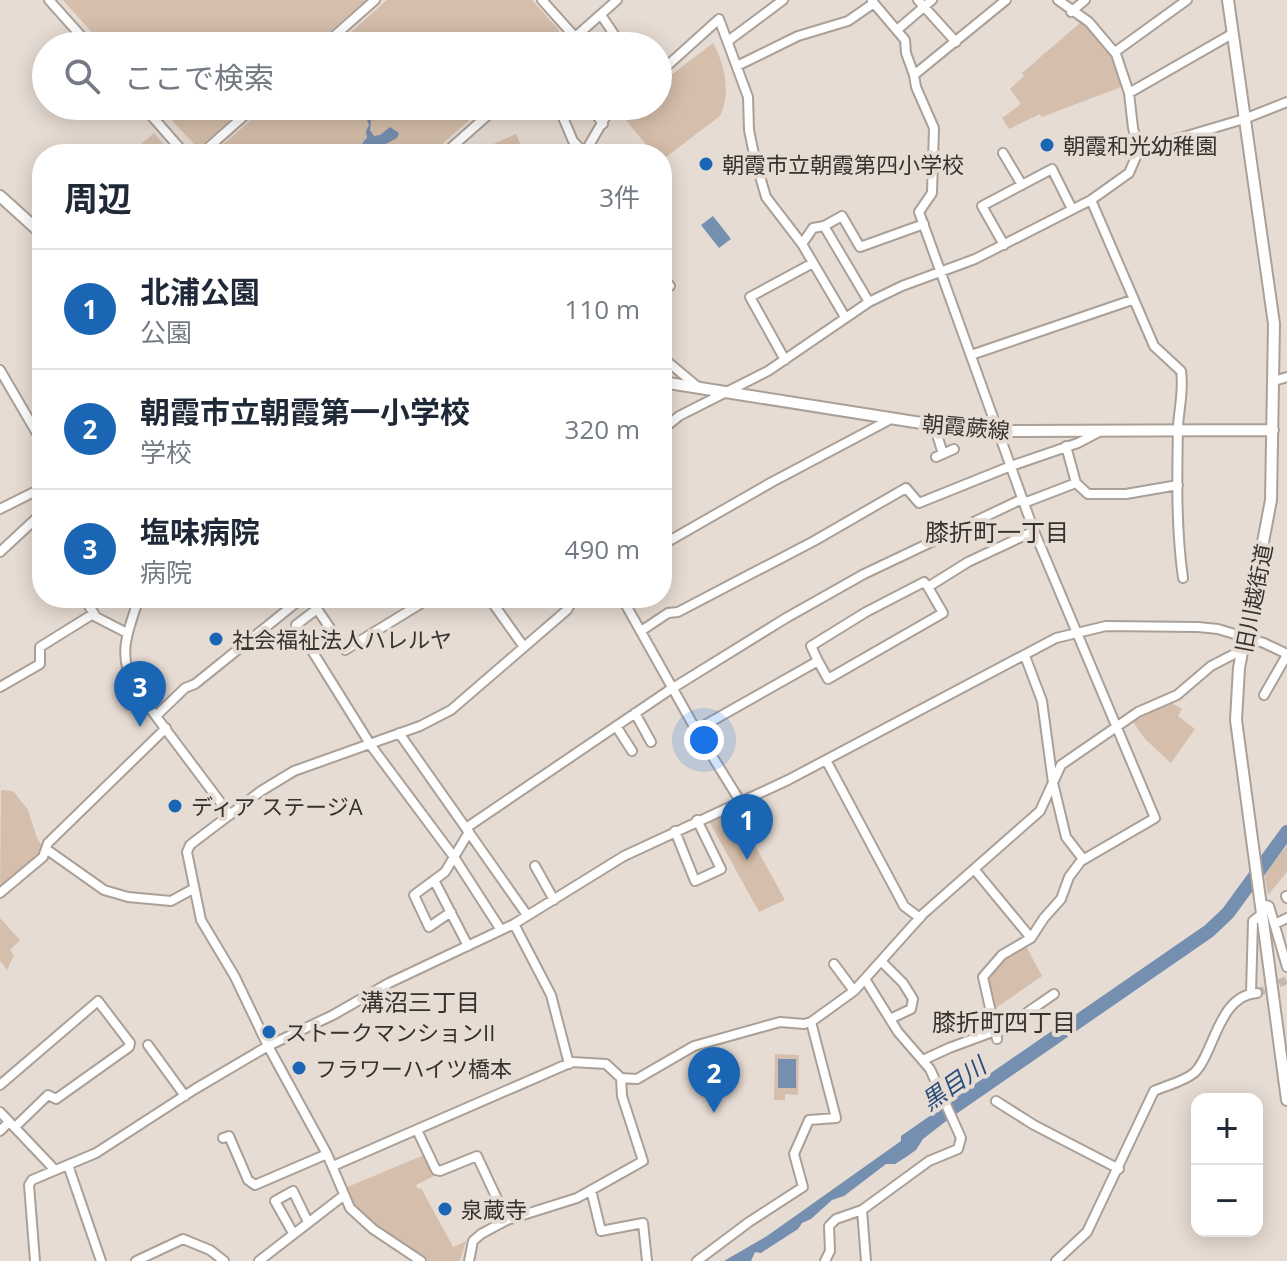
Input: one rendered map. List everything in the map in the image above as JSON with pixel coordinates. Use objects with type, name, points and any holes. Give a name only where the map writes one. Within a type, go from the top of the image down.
[{"type":"main road","name":"旧川越街道","points":[[1228,0],[1272,305],[1274,381],[1270,503],[1236,686],[1236,720],[1287,1100]]},
{"type":"main road","points":[[0,196],[32,225]]},
{"type":"main road","name":"朝霞蕨線","points":[[672,384],[934,425],[999,431],[1273,430]]},
{"type":"street","points":[[49,0],[78,32]]},
{"type":"street","points":[[339,32],[375,0]]},
{"type":"street","points":[[542,0],[571,32]]},
{"type":"street","points":[[581,32],[617,0]]},
{"type":"street","points":[[728,41],[783,0]]},
{"type":"street","points":[[897,30],[921,3],[932,0]]},
{"type":"street","points":[[914,75],[1006,0]]},
{"type":"street","points":[[672,422],[768,371],[869,302],[1004,245],[1091,200],[1129,173],[1139,150],[1129,93],[1115,52],[1089,22],[1058,0]]},
{"type":"street","points":[[1071,12],[1085,0]]},
{"type":"street","points":[[1115,52],[1187,0]]},
{"type":"street","points":[[737,66],[798,36],[848,21],[872,2],[905,40],[916,87],[934,128],[932,193],[919,212],[1034,531],[1155,818],[1083,859],[1069,877],[1061,899],[1031,938],[1002,955],[983,977],[996,1035]]},
{"type":"street","points":[[921,3],[956,42]]},
{"type":"street","points":[[601,15],[613,32]]},
{"type":"street","points":[[672,61],[719,19],[748,97],[749,130],[766,197],[802,244],[845,317]]},
{"type":"street","points":[[1129,93],[1232,34]]},
{"type":"street","points":[[1139,150],[1244,119],[1287,102]]},
{"type":"street","points":[[155,120],[176,144]]},
{"type":"street","points":[[212,144],[239,120]]},
{"type":"street","points":[[455,144],[482,120]]},
{"type":"street","points":[[564,120],[576,144]]},
{"type":"street","points":[[600,120],[603,124]]},
{"type":"street","points":[[590,144],[604,120]]},
{"type":"street","points":[[1003,153],[1022,185]]},
{"type":"street","points":[[1004,245],[982,206],[1052,169],[1072,209]]},
{"type":"street","points":[[1091,200],[1154,346],[1181,371],[1184,388],[1179,408],[1178,485],[1183,578]]},
{"type":"street","points":[[802,244],[813,228],[842,216],[860,247],[924,224]]},
{"type":"street","points":[[824,226],[869,302]]},
{"type":"street","points":[[785,360],[750,297],[813,263]]},
{"type":"street","points":[[971,355],[1132,300]]},
{"type":"street","points":[[672,366],[698,388]]},
{"type":"street","points":[[0,370],[32,425]]},
{"type":"street","points":[[1274,381],[1287,377]]},
{"type":"street","points":[[672,539],[892,418]]},
{"type":"street","points":[[934,425],[940,455],[954,449]]},
{"type":"street","points":[[641,631],[668,613],[678,612],[793,552],[906,488],[919,503],[1078,443],[1099,431]]},
{"type":"street","points":[[1066,446],[1076,483],[1088,494],[1107,495],[1178,485]]},
{"type":"street","points":[[451,912],[429,927],[414,895],[445,872],[468,830],[616,726],[674,687],[841,586],[1024,500],[1029,501],[1076,483]]},
{"type":"street","points":[[0,509],[32,493]]},
{"type":"street","points":[[0,552],[32,522]]},
{"type":"street","points":[[928,587],[968,562],[1034,531]]},
{"type":"street","points":[[924,582],[928,587],[943,613],[828,679],[811,646],[866,612],[924,582]]},
{"type":"street","points":[[90,608],[93,614],[127,633]]},
{"type":"street","points":[[136,608],[127,633],[125,669],[134,687],[230,815]]},
{"type":"street","points":[[157,715],[185,688],[195,684],[290,608]]},
{"type":"street","points":[[414,608],[345,650],[317,609],[296,625],[370,743],[454,857],[501,930]]},
{"type":"street","points":[[496,608],[524,647]]},
{"type":"street","points":[[421,1261],[358,1217],[343,1196],[327,1154],[268,1046],[235,977],[201,920],[188,848],[294,771],[432,721],[451,710],[568,608]]},
{"type":"street","points":[[628,608],[740,801]]},
{"type":"street","points":[[0,687],[40,664],[40,647],[93,614]]},
{"type":"street","points":[[35,1261],[29,1185],[32,1180],[96,1153],[268,1046],[333,1015],[389,983],[514,924],[624,856],[826,760],[1056,638],[1106,626],[1198,627],[1245,638],[1287,654],[1264,695]]},
{"type":"street","points":[[333,1166],[569,1064],[606,1064],[621,1078],[637,1079],[694,1046],[780,1022],[811,1022],[854,991],[920,918],[1040,811],[1061,765],[1138,712],[1177,695],[1211,666],[1242,650]]},
{"type":"street","points":[[1025,656],[1042,701],[1053,783],[1066,837],[1083,859]]},
{"type":"street","points":[[696,730],[818,661]]},
{"type":"street","points":[[635,713],[651,742]]},
{"type":"street","points":[[616,726],[632,751]]},
{"type":"street","points":[[0,893],[43,857],[48,843],[166,728]]},
{"type":"street","points":[[399,733],[527,915]]},
{"type":"street","points":[[826,760],[904,906],[920,918]]},
{"type":"street","points":[[675,831],[695,881],[721,869],[697,820]]},
{"type":"street","points":[[46,849],[104,890],[171,901],[193,889]]},
{"type":"street","points":[[535,866],[554,900]]},
{"type":"street","points":[[974,869],[1031,938]]},
{"type":"street","points":[[434,880],[468,946]]},
{"type":"street","points":[[1056,1261],[1087,1232],[1154,1091],[1193,1074],[1230,1007],[1254,993],[1253,921],[1262,909],[1269,906],[1285,949],[1287,967]]},
{"type":"street","points":[[1275,924],[1287,918]]},
{"type":"street","points":[[514,924],[551,995],[569,1064]]},
{"type":"street","points":[[881,961],[903,983],[913,999],[911,1009],[890,1019]]},
{"type":"street","points":[[834,964],[854,991]]},
{"type":"street","points":[[825,1261],[830,1251],[829,1226],[836,1219],[862,1210],[929,1161],[958,1149],[961,1138],[930,1069],[907,1044],[865,979]]},
{"type":"street","points":[[923,1060],[996,1035],[1054,994]]},
{"type":"street","points":[[0,1085],[98,1001],[130,1043],[129,1047],[56,1099],[48,1095],[0,1131]]},
{"type":"street","points":[[697,1261],[803,1187],[794,1154],[809,1120],[836,1118],[811,1022]]},
{"type":"street","points":[[148,1045],[185,1096]]},
{"type":"street","points":[[469,1261],[473,1241],[481,1234],[507,1220],[577,1198],[643,1161],[622,1096],[621,1078]]},
{"type":"street","points":[[996,1101],[1034,1125],[1119,1169]]},
{"type":"street","points":[[0,1112],[55,1170]]},
{"type":"street","points":[[417,1130],[436,1170],[477,1156],[507,1220]]},
{"type":"street","points":[[223,1138],[229,1136],[248,1180],[255,1185],[327,1154]]},
{"type":"street","points":[[68,1165],[101,1261]]},
{"type":"street","points":[[591,1190],[601,1231],[643,1223],[647,1261]]},
{"type":"street","points":[[293,1233],[275,1201],[293,1191],[308,1222]]},
{"type":"street","points":[[259,1261],[343,1196]]},
{"type":"street","points":[[862,1210],[866,1261]]},
{"type":"street","points":[[136,1261],[183,1239],[210,1250],[224,1261]]},
{"type":"shaded area","points":[[63,0],[366,0],[329,32],[92,32]]},
{"type":"shaded area","points":[[387,0],[532,0],[559,30],[559,32],[351,32]]},
{"type":"shaded area","points":[[1081,22],[1103,42],[1121,87],[1042,117],[1040,114],[1009,129],[1002,118],[1021,104],[1010,89],[1024,76],[1022,73]]},
{"type":"shaded area","points":[[713,43],[721,60],[726,89],[720,116],[672,152],[672,144],[646,144],[626,120],[672,120],[672,74]]},
{"type":"shaded area","points":[[171,120],[230,120],[203,144],[194,144]]},
{"type":"shaded area","points":[[251,120],[469,120],[442,144],[223,144]]},
{"type":"shaded area","points":[[154,133],[163,144],[141,144]]},
{"type":"shaded area","points":[[516,134],[520,144],[493,144]]},
{"type":"shaded area","points":[[1170,702],[1182,709],[1178,716],[1195,729],[1171,763],[1145,739],[1133,722]]},
{"type":"shaded area","points":[[1,790],[13,791],[28,810],[44,849],[42,855],[0,890]]},
{"type":"shaded area","points":[[735,809],[785,900],[759,912],[709,821]]},
{"type":"shaded area","points":[[1287,846],[1287,872],[1268,895],[1264,873]]},
{"type":"shaded area","points":[[0,918],[20,940],[10,950],[14,955],[7,970],[0,961]]},
{"type":"shaded area","points":[[1026,946],[1042,976],[993,1010],[990,977],[993,970]]},
{"type":"shaded area","points":[[775,1054],[799,1055],[798,1095],[785,1094],[785,1100],[774,1100]]},
{"type":"shaded area","points":[[424,1155],[434,1176],[416,1185],[418,1189],[421,1188],[453,1247],[466,1241],[460,1261],[429,1261],[420,1257],[357,1211],[345,1188]]},
{"type":"water","points":[[367,120],[371,120],[370,130],[374,136],[390,127],[399,133],[397,138],[386,144],[362,144],[367,138]]},
{"type":"water","points":[[713,216],[731,239],[719,248],[701,225]]},
{"type":"water","points":[[778,1059],[796,1059],[796,1088],[778,1088]]},
{"type":"water","points":[[950,1102],[955,1114],[923,1139],[916,1150],[895,1164],[886,1164],[844,1196],[832,1200],[798,1229],[761,1253],[755,1252],[751,1261],[724,1261],[767,1236],[901,1141],[901,1136]]},
{"type":"waterway","name":"黒目川","points":[[938,1118],[1209,931],[1228,913],[1287,832]]},
{"type":"tunnel","points":[[1257,993],[1287,980]]},
{"type":"place","name":"朝霞和光幼稚園","points":[[1047,145]]},
{"type":"place","name":"朝霞市立朝霞第四小学校","points":[[706,164]]},
{"type":"place","name":"社会福祉法人ハレルヤ","points":[[216,639]]},
{"type":"place","name":"塩味病院","points":[[140,727]]},
{"type":"place","name":"ディア ステージA","points":[[175,806]]},
{"type":"place","name":"北浦公園","points":[[747,860]]},
{"type":"place","name":"ストークマンションII","points":[[269,1032]]},
{"type":"place","name":"フラワーハイツ橋本","points":[[299,1068]]},
{"type":"place","name":"朝霞市立朝霞第一小学校","points":[[714,1113]]},
{"type":"place","name":"泉蔵寺","points":[[445,1209]]},
{"type":"district","name":"膝折町一丁目","points":[[997,531]]},
{"type":"district","name":"溝沼三丁目","points":[[420,1001]]},
{"type":"district","name":"膝折町四丁目","points":[[1004,1021]]}]
